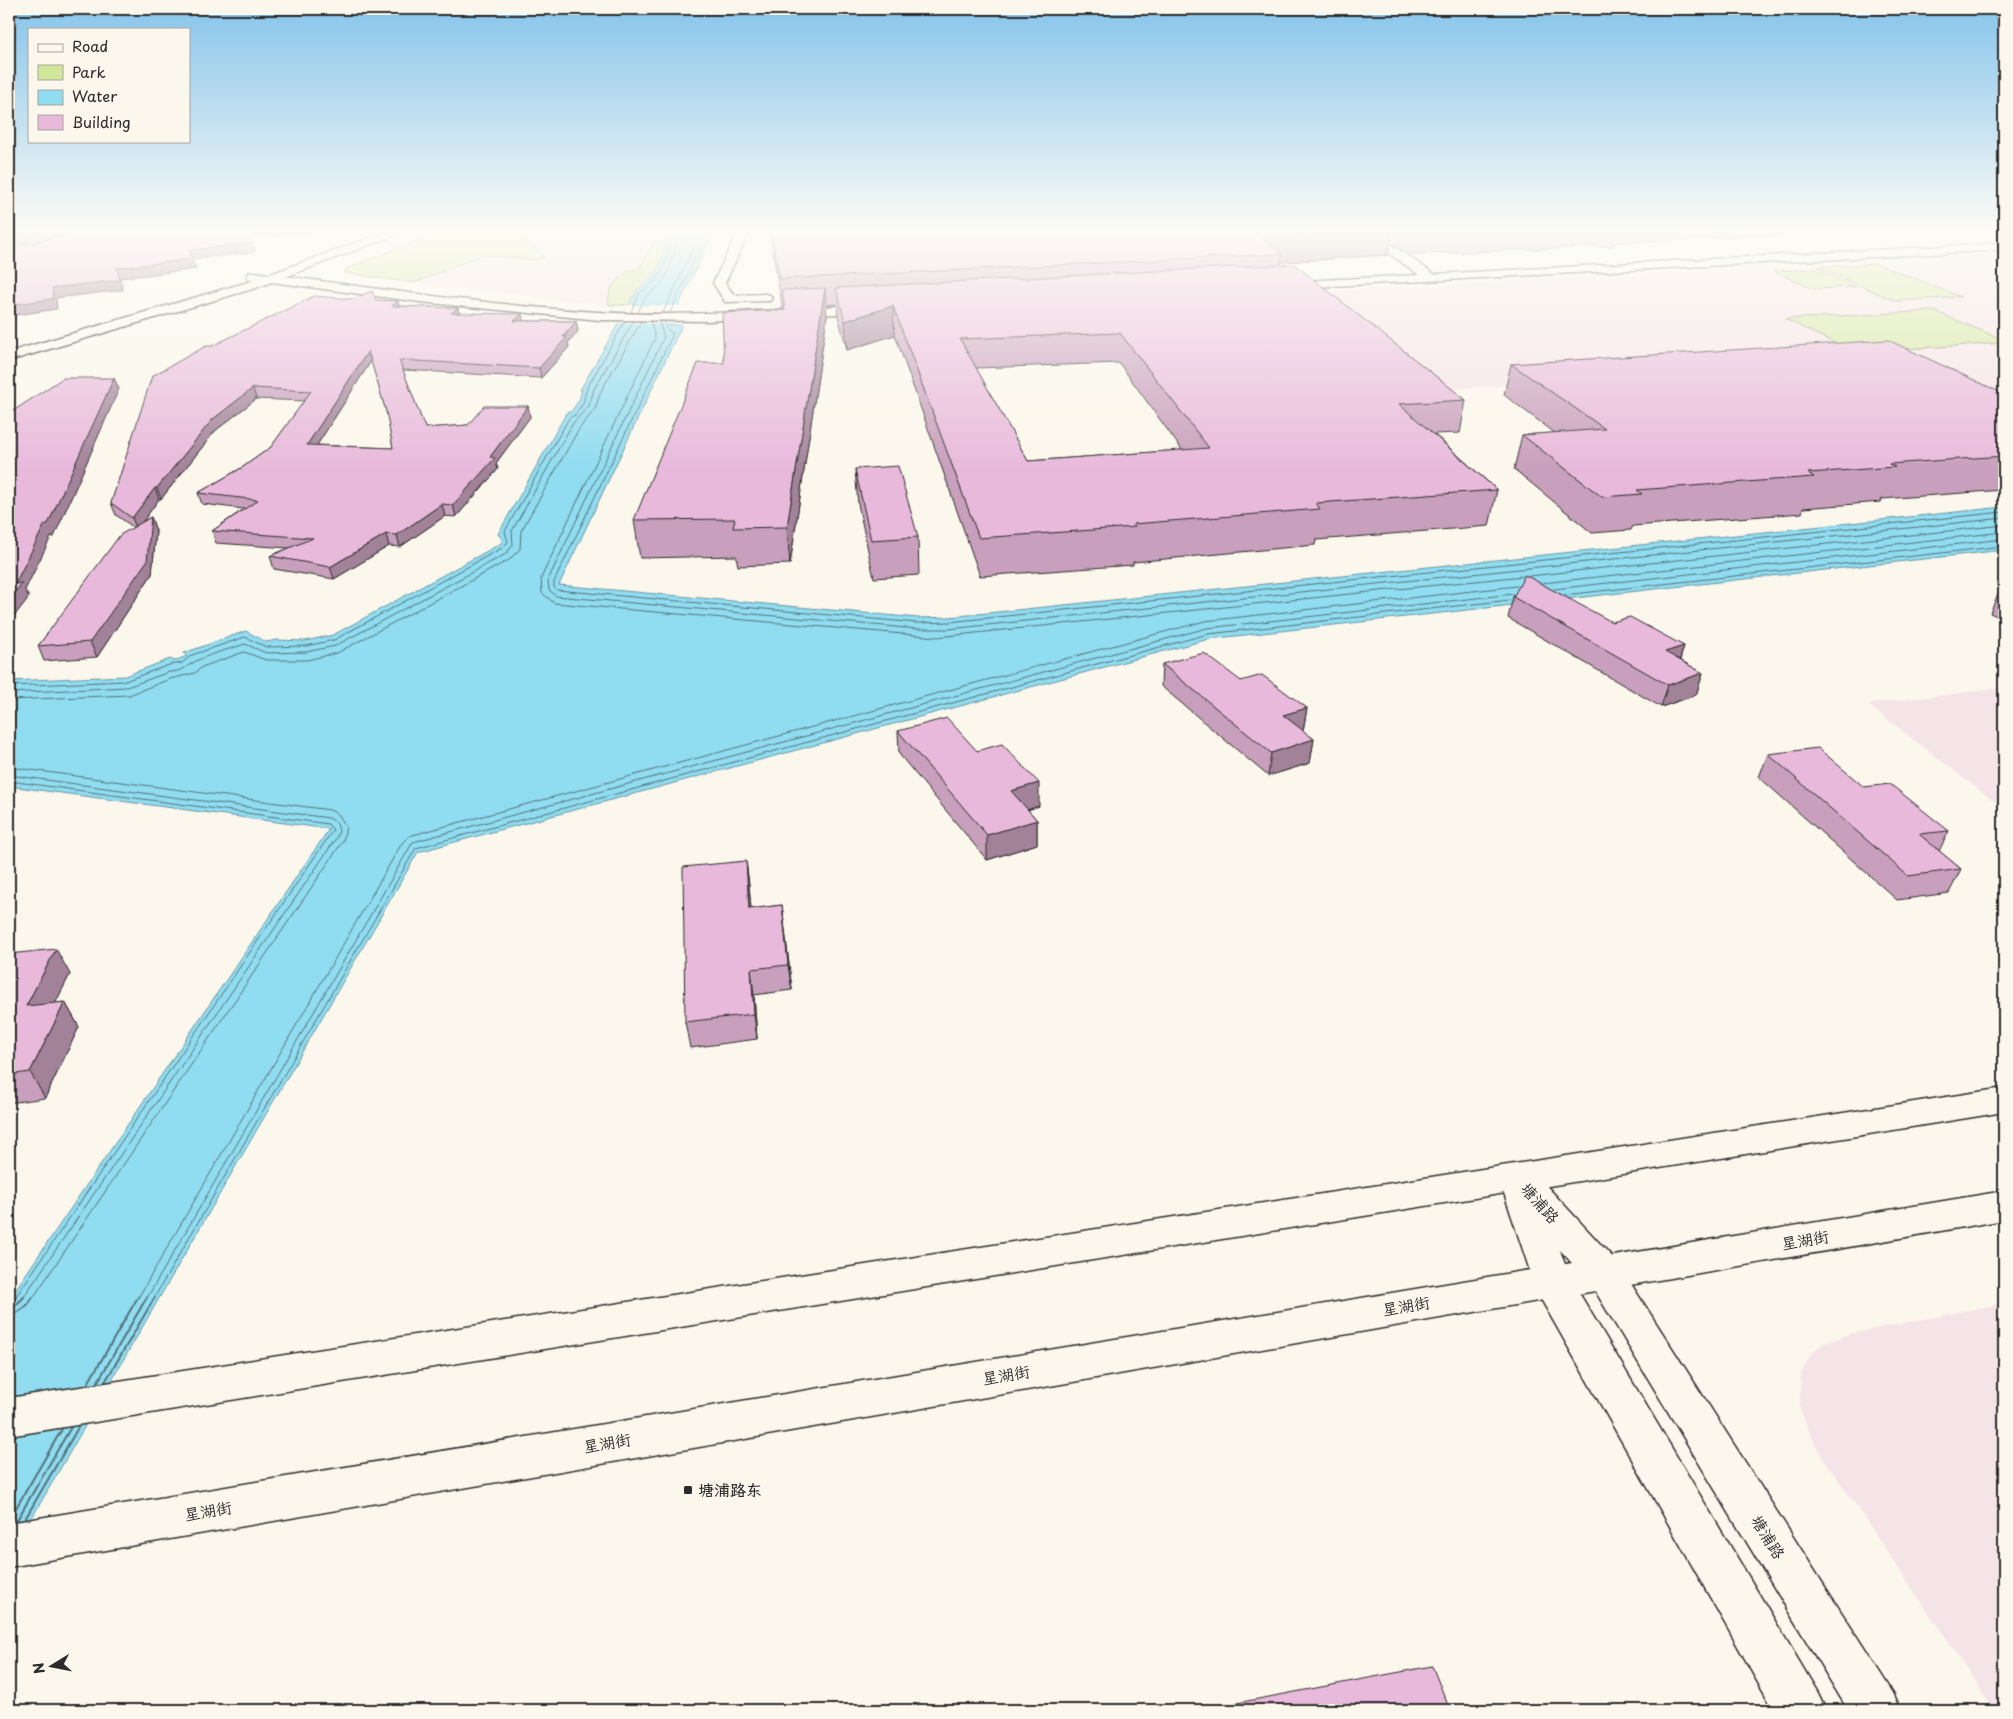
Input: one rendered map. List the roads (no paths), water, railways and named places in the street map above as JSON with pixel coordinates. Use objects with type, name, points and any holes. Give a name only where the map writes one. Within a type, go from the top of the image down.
[{"type":"street","points":[[9,349],[139,310]]},
{"type":"street","points":[[9,358],[166,310]]},
{"type":"street","points":[[542,310],[599,316],[707,317],[828,310]]},
{"type":"street","points":[[9,1417],[2004,1100]]},
{"type":"street","name":"塘浦路","points":[[1517,1178],[1604,1273],[1876,1710]]},
{"type":"street","name":"塘浦路","points":[[1517,1178],[1551,1281],[1801,1710]]},
{"type":"street","name":"星湖街","points":[[12,1545],[2004,1205]]},
{"type":"water","points":[[626,310],[676,310],[669,325],[682,325],[559,585],[918,618],[949,617],[2004,507],[2004,550],[1209,639],[418,852],[9,1557],[9,1299],[329,829],[9,786],[9,681],[125,676],[170,659],[174,661],[187,656],[184,653],[246,631],[266,642],[277,640],[305,641],[333,635],[500,544],[503,540],[498,534],[567,412],[571,412],[579,400],[582,390],[580,390]]},
{"type":"place","name":"塘浦路东","points":[[688,1490]]}]
